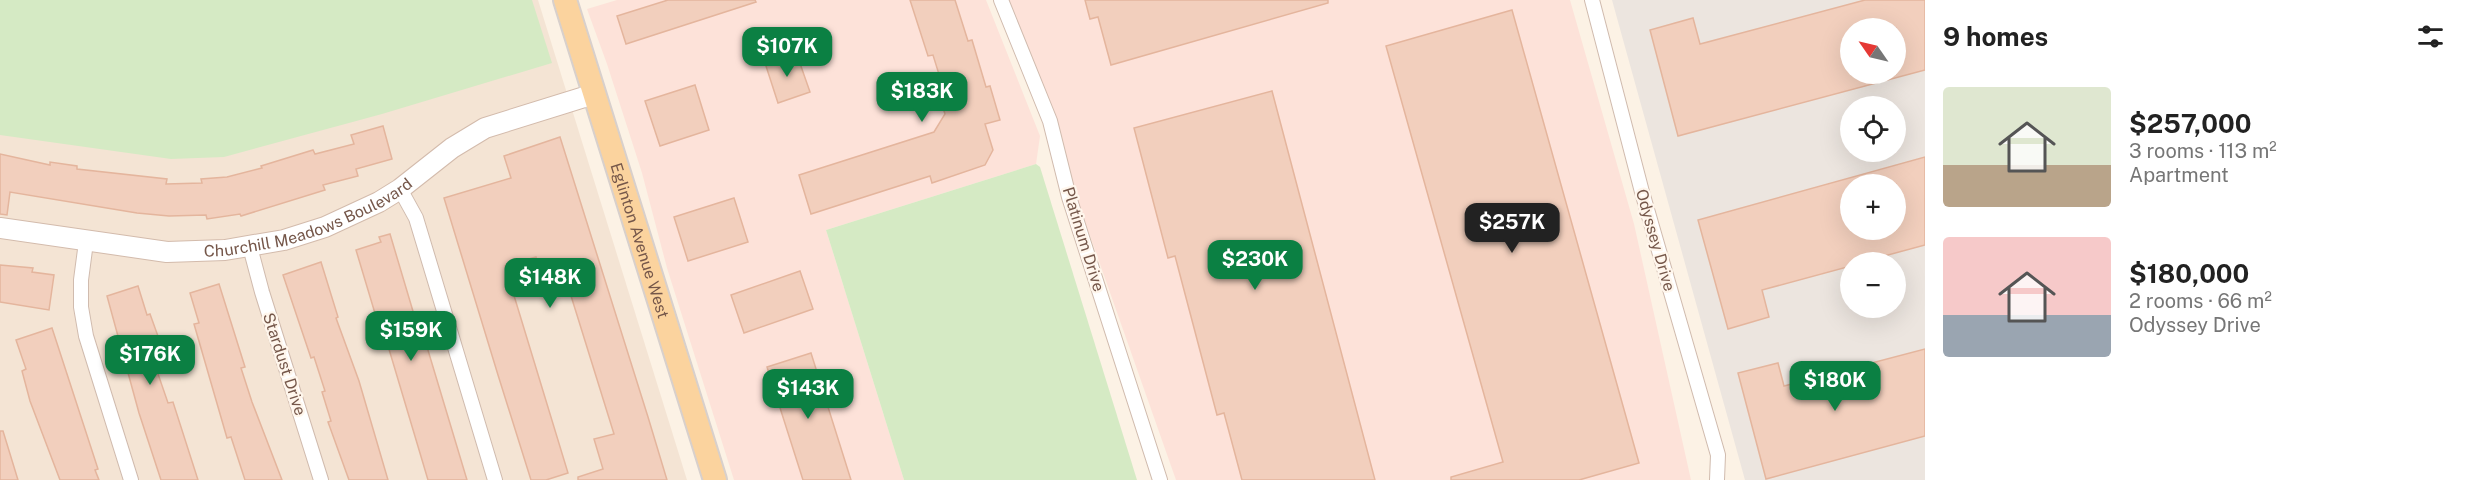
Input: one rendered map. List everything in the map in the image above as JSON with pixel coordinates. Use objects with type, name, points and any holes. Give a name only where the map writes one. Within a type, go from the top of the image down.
[{"type":"main road","name":"Eglinton Avenue West","points":[[565,0],[715,480]]},
{"type":"street","name":"Platinum Drive","points":[[1000,0],[1050,121],[1070,197],[1160,480]]},
{"type":"street","name":"Odyssey Drive","points":[[1592,0],[1648,212],[1718,455],[1718,480]]},
{"type":"street","name":"Churchill Meadows Boulevard","points":[[0,228],[167,252],[250,247],[284,240],[353,215],[400,189],[452,147],[486,128],[594,94]]},
{"type":"street","points":[[400,189],[416,218],[495,480]]},
{"type":"street","points":[[86,242],[81,298],[86,336],[131,480]]},
{"type":"street","name":"Stardust Drive","points":[[250,247],[321,480]]},
{"type":"shaded area","points":[[0,0],[538,0],[687,480],[0,480]]},
{"type":"shaded area","points":[[617,0],[986,0],[1040,136],[1036,164],[826,230],[904,480],[734,480],[667,268],[642,173],[587,9]]},
{"type":"shaded area","points":[[1007,0],[1570,0],[1634,224],[1691,480],[1176,480]]},
{"type":"shaded area","points":[[1612,0],[1925,0],[1925,480],[1745,480]]},
{"type":"green space","points":[[0,0],[532,0],[552,63],[382,114],[224,157],[171,159],[0,135]]},
{"type":"green space","points":[[1036,164],[1040,167],[1137,480],[904,480],[826,230]]},
{"type":"building","points":[[668,0],[755,0],[756,2],[626,44],[617,16]]},
{"type":"building","points":[[910,0],[955,0],[968,41],[972,40],[986,87],[990,86],[1000,120],[985,124],[993,150],[985,165],[932,183],[930,176],[811,214],[799,175],[934,132],[945,114],[941,102],[947,100],[933,55],[928,56]]},
{"type":"building","points":[[1085,0],[1328,0],[1328,3],[1111,65],[1098,17],[1090,19]]},
{"type":"building","points":[[1865,0],[1925,0],[1925,70],[1906,75],[1906,18],[1840,18],[1840,84],[1873,84],[1678,136],[1650,30],[1693,18],[1700,44]]},
{"type":"building","points":[[1512,10],[1639,463],[1579,480],[1451,480],[1451,477],[1503,462],[1386,46]]},
{"type":"building","points":[[796,52],[810,92],[778,103],[765,63]]},
{"type":"building","points":[[695,85],[709,130],[660,146],[645,101]]},
{"type":"building","points":[[1272,91],[1375,480],[1242,480],[1224,413],[1217,415],[1175,256],[1168,258],[1134,128]]},
{"type":"building","points":[[383,126],[392,159],[356,169],[358,176],[323,185],[325,190],[241,216],[240,214],[207,219],[206,215],[169,216],[137,213],[10,192],[7,215],[0,214],[0,154],[50,165],[50,162],[77,166],[77,169],[167,179],[166,184],[202,183],[201,179],[227,177],[262,168],[261,166],[313,150],[315,154],[354,144],[351,135]]},
{"type":"building","points":[[560,137],[667,480],[578,480],[578,477],[603,469],[594,439],[614,434],[567,283],[546,289],[536,257],[505,266],[568,473],[546,480],[531,480],[498,375],[444,198],[511,178],[504,156]]},
{"type":"building","points":[[1925,157],[1925,245],[1899,252],[1840,252],[1840,269],[1762,290],[1769,317],[1728,329],[1698,220],[1840,181],[1840,240],[1906,240],[1906,174],[1864,174]]},
{"type":"building","points":[[734,198],[748,242],[688,261],[674,217]]},
{"type":"building","points":[[390,234],[415,318],[418,317],[467,480],[428,480],[380,319],[377,320],[356,250],[381,242],[379,237]]},
{"type":"building","points":[[321,262],[338,317],[336,318],[359,381],[388,480],[349,480],[328,422],[331,421],[322,392],[325,391],[314,357],[311,358],[283,275]]},
{"type":"building","points":[[0,265],[33,268],[32,272],[54,275],[49,310],[0,302]]},
{"type":"building","points":[[800,271],[813,309],[744,333],[731,295]]},
{"type":"building","points":[[219,284],[245,367],[241,368],[282,480],[245,480],[231,437],[227,438],[194,324],[199,323],[190,293]]},
{"type":"building","points":[[138,286],[147,315],[150,314],[159,339],[154,341],[164,369],[157,371],[168,403],[173,402],[198,480],[161,480],[139,413],[107,296]]},
{"type":"building","points":[[52,328],[98,469],[95,470],[99,480],[60,480],[30,401],[22,371],[26,369],[16,340]]},
{"type":"building","points":[[1925,349],[1925,436],[1766,479],[1738,373],[1778,363],[1784,386]]},
{"type":"building","points":[[811,353],[851,480],[803,480],[767,367]]},
{"type":"building","points":[[0,431],[3,431],[18,480],[0,480]]}]
